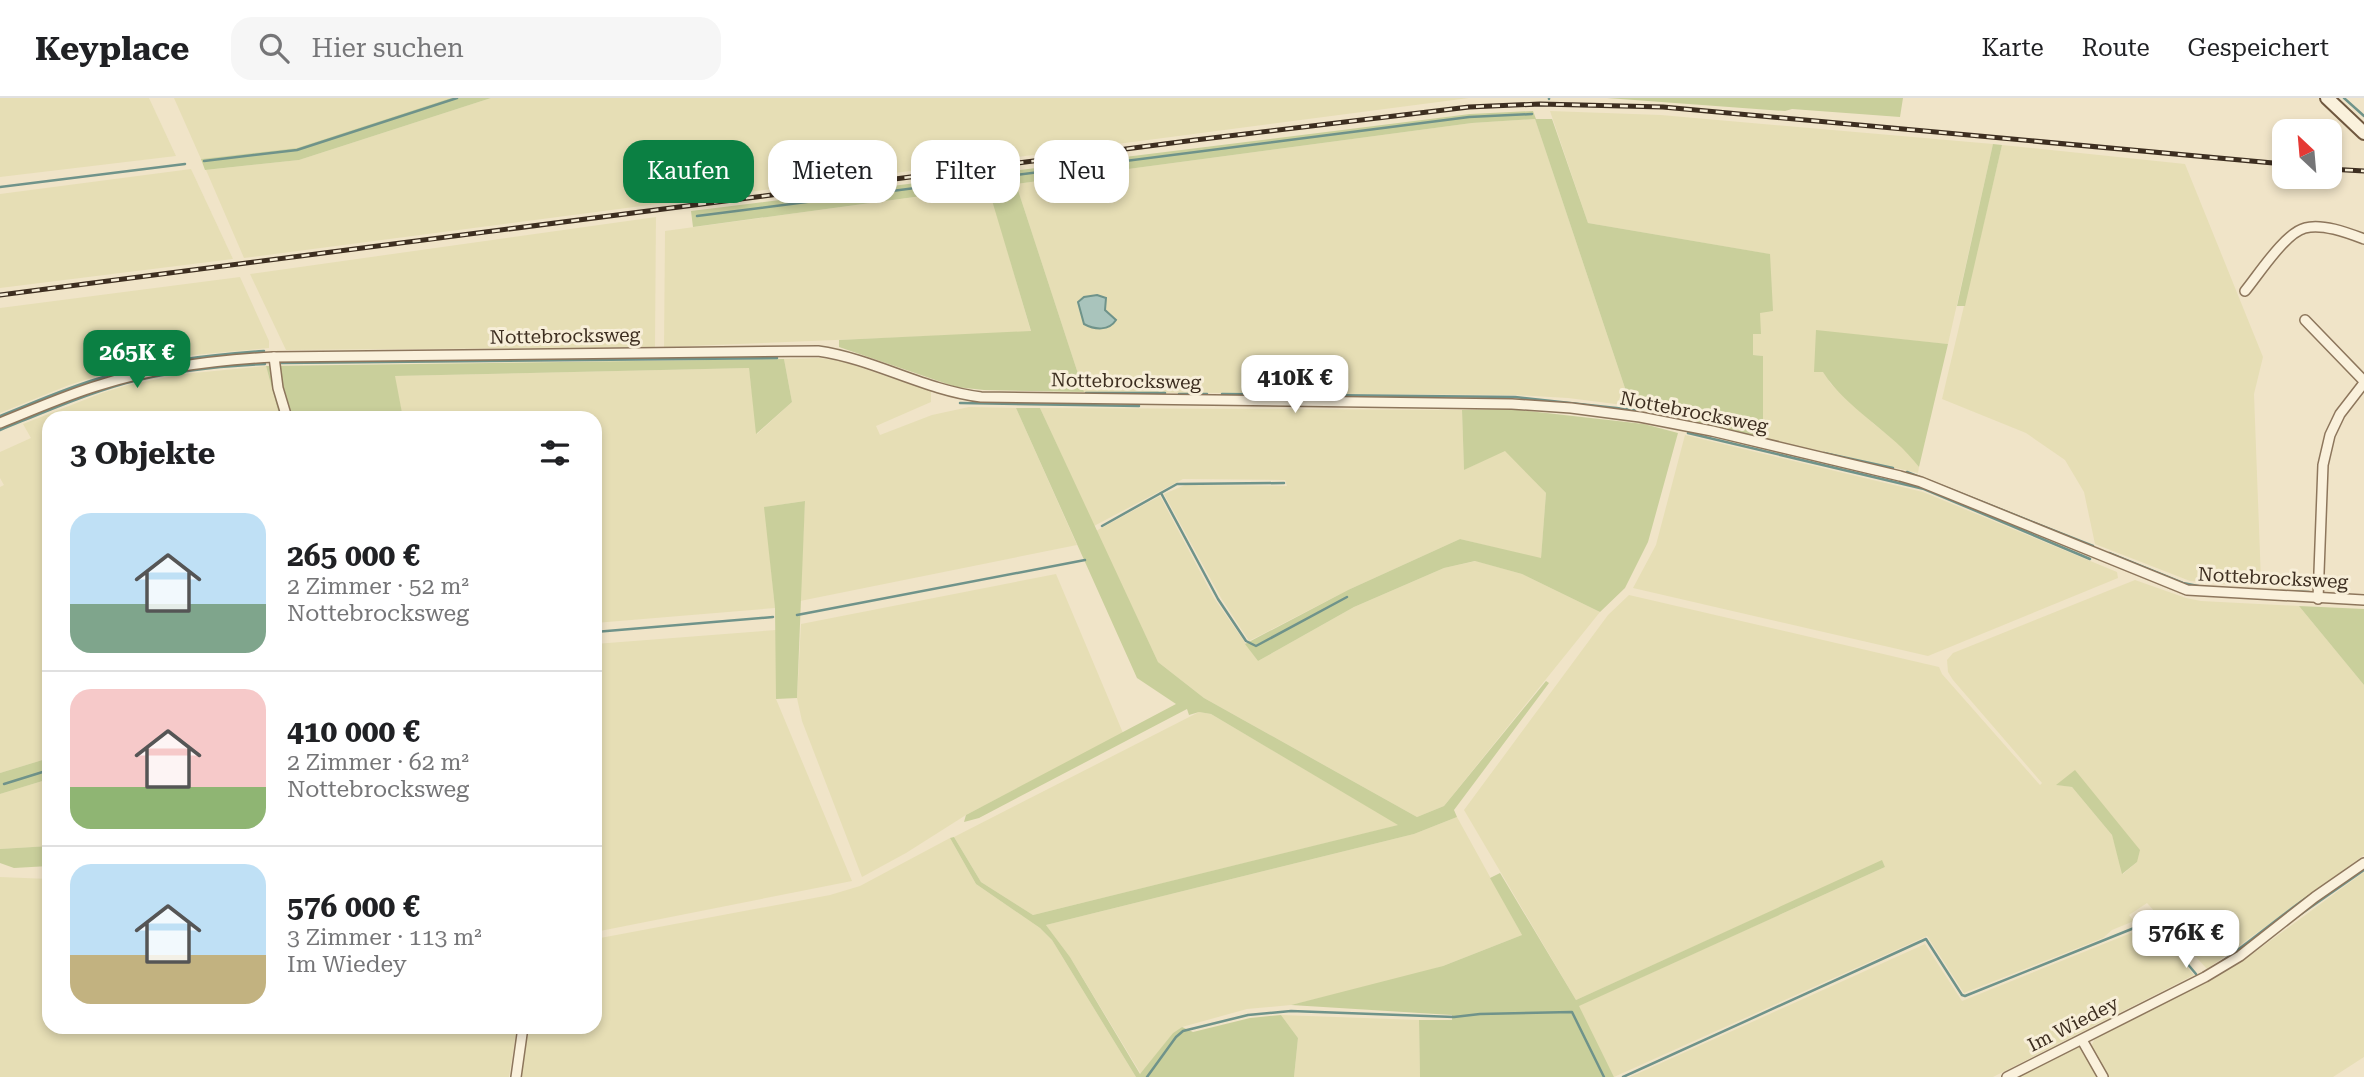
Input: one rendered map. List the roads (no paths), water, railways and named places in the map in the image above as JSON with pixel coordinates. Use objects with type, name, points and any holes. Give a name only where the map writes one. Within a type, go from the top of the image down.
[{"type":"main road","points":[[2327,98],[2364,133]]},
{"type":"street","points":[[2245,291],[2280,248],[2300,230],[2318,227],[2364,239]]},
{"type":"street","points":[[2305,320],[2364,382],[2340,414],[2330,435],[2326,455],[2318,599]]},
{"type":"street","name":"Nottebrocksweg","points":[[0,423],[73,394],[127,377],[183,365],[274,357],[818,351],[842,354],[940,390],[981,397],[1422,402],[1571,408],[1640,416],[1921,482],[2187,590],[2364,600]]},
{"type":"street","points":[[274,357],[278,388],[285,411]]},
{"type":"street","name":"Im Wiedey","points":[[2007,1077],[2205,977],[2240,956],[2315,897],[2364,863]]},
{"type":"street","points":[[516,1077],[522,1034]]},
{"type":"street","points":[[2082,1040],[2102,1077]]},
{"type":"water","points":[[1097,295],[1106,298],[1105,310],[1116,320],[1106,328],[1084,324],[1078,302],[1084,297]]},
{"type":"waterway","points":[[204,161],[297,150],[457,98]]},
{"type":"waterway","points":[[2344,98],[2364,116]]},
{"type":"waterway","points":[[697,216],[1469,117],[1532,114]]},
{"type":"waterway","points":[[0,187],[185,164]]},
{"type":"waterway","points":[[0,416],[75,386],[140,367],[264,351]]},
{"type":"waterway","points":[[280,363],[777,358]]},
{"type":"waterway","points":[[48,411],[126,383],[161,375],[265,364]]},
{"type":"waterway","points":[[1086,393],[1165,393]]},
{"type":"waterway","points":[[1179,394],[1207,394]]},
{"type":"waterway","points":[[1222,394],[1515,397],[1635,410]]},
{"type":"waterway","points":[[960,403],[1139,406]]},
{"type":"waterway","points":[[0,430],[42,413]]},
{"type":"waterway","points":[[1688,433],[1924,489],[2090,559]]},
{"type":"waterway","points":[[1824,453],[1893,468]]},
{"type":"waterway","points":[[1907,472],[2093,546]]},
{"type":"waterway","points":[[1102,526],[1177,484],[1284,483]]},
{"type":"waterway","points":[[1161,493],[1218,599],[1246,641],[1256,646],[1347,597]]},
{"type":"waterway","points":[[2109,553],[2183,583],[2203,587]]},
{"type":"waterway","points":[[797,615],[1085,560]]},
{"type":"waterway","points":[[2281,591],[2309,592]]},
{"type":"waterway","points":[[602,631],[773,617]]},
{"type":"waterway","points":[[4,784],[42,772]]},
{"type":"waterway","points":[[2298,916],[2364,870]]},
{"type":"waterway","points":[[2217,965],[2309,896]]},
{"type":"waterway","points":[[1623,1077],[1926,939],[1965,996],[2149,922],[2153,923],[2196,974]]},
{"type":"waterway","points":[[1147,1077],[1183,1031],[1248,1015],[1291,1011],[1454,1017],[1572,1012],[1604,1077]]},
{"type":"railway","points":[[0,295],[1469,107],[1540,104],[1663,107],[2272,163]]},
{"type":"railway","points":[[2342,170],[2364,171]]}]
